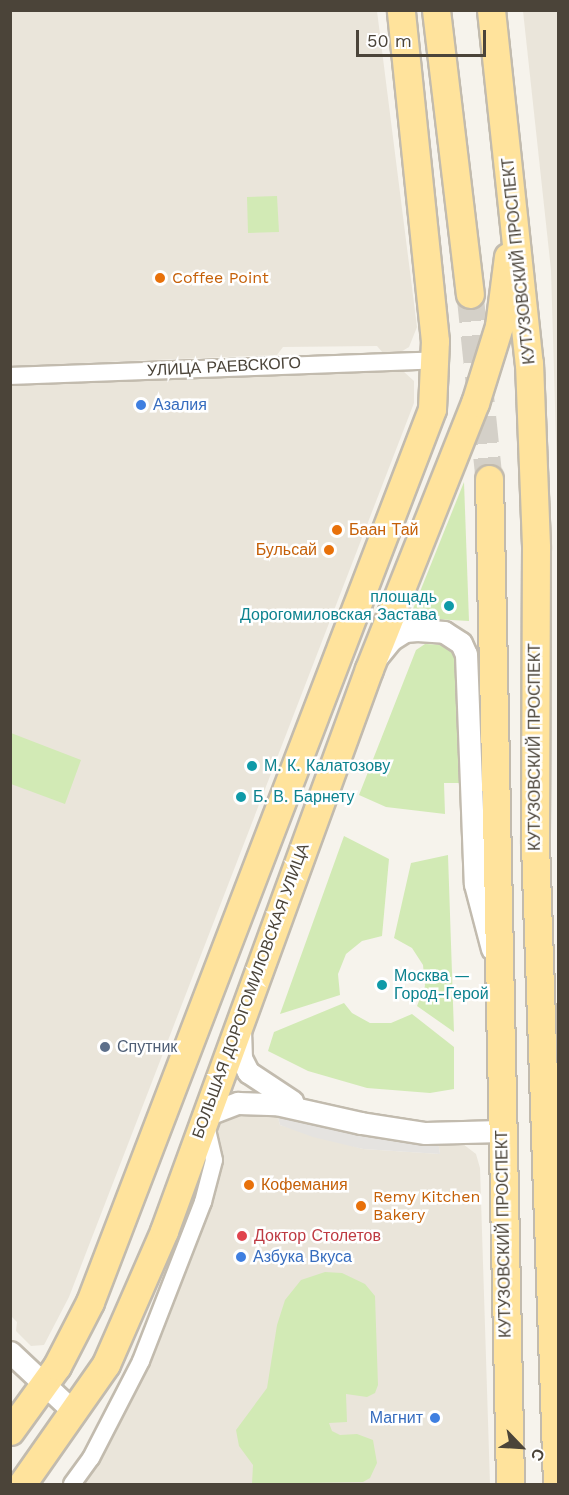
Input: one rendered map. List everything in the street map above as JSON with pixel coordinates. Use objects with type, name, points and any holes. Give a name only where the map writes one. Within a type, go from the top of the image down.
[{"type":"main road","points":[[10,1431],[44,1385],[90,1302],[432,409],[436,360],[401,10]]},
{"type":"main road","points":[[436,10],[470,294]]},
{"type":"main road","name":"КУТУЗОВСКИЙ ПРОСПЕКТ","points":[[491,10],[528,352],[535,513],[535,844],[557,1485]]},
{"type":"main road","name":"БОЛЬШАЯ ДОРОГОМИЛОВСКАЯ УЛИЦА","points":[[22,1485],[75,1413],[121,1333],[205,1117],[240,1016],[369,669],[476,403],[499,326],[507,277],[511,181]]},
{"type":"main road","name":"КУТУЗОВСКИЙ ПРОСПЕКТ","points":[[489,479],[510,1485]]},
{"type":"street","name":"УЛИЦА РАЕВСКОГО","points":[[10,376],[436,360]]},
{"type":"street","points":[[369,669],[392,639],[405,631],[444,632],[461,643],[466,654],[475,884],[500,984]]},
{"type":"street","points":[[240,1016],[239,1045],[248,1072],[278,1095],[307,1108],[361,1123],[425,1132],[501,1131]]},
{"type":"street","points":[[72,1485],[91,1458],[141,1360],[203,1202],[214,1160],[205,1117],[238,1103],[307,1108]]},
{"type":"street","points":[[10,1352],[75,1413]]},
{"type":"shaded area","points":[[10,11],[377,11],[417,327],[409,347],[399,353],[383,353],[377,346],[283,347],[277,355],[11,366]]},
{"type":"shaded area","points":[[523,11],[558,11],[558,508],[551,270]]},
{"type":"shaded area","points":[[393,369],[403,371],[414,381],[414,403],[69,1297],[44,1345],[31,1346],[16,1331],[17,1322],[10,1315],[10,383]]},
{"type":"shaded area","points":[[276,1110],[280,1125],[363,1149],[440,1154],[438,1141],[459,1141],[476,1154],[480,1168],[490,1484],[77,1484],[156,1339],[162,1336],[203,1227],[200,1222],[221,1163],[222,1152],[215,1130],[221,1114]]},
{"type":"shaded area","points":[[276,1110],[364,1135],[438,1141],[440,1154],[363,1149],[313,1137],[280,1125]]},
{"type":"green space","points":[[277,196],[279,232],[248,233],[247,197]]},
{"type":"green space","points":[[464,482],[469,621],[416,618],[411,614]]},
{"type":"green space","points":[[425,644],[448,645],[457,656],[459,783],[444,783],[445,814],[386,807],[359,795],[416,650]]},
{"type":"green space","points":[[11,733],[81,760],[65,804],[11,784]]},
{"type":"green space","points":[[344,836],[389,859],[382,936],[362,941],[346,954],[338,974],[340,995],[280,1014]]},
{"type":"green space","points":[[448,855],[454,1032],[417,1006],[425,986],[423,965],[412,948],[394,938],[411,863]]},
{"type":"green space","points":[[344,1003],[352,1013],[370,1023],[391,1023],[412,1014],[454,1047],[454,1089],[430,1093],[367,1088],[308,1071],[268,1051],[274,1032]]},
{"type":"green space","points":[[325,1272],[342,1273],[365,1284],[375,1296],[378,1385],[375,1393],[367,1397],[346,1394],[347,1422],[329,1423],[332,1431],[340,1435],[357,1434],[373,1440],[377,1463],[370,1478],[363,1482],[252,1484],[253,1465],[239,1446],[236,1430],[267,1388],[277,1325],[285,1300],[301,1280]]},
{"type":"tunnel","points":[[470,294],[489,479]]},
{"type":"place","name":"Coffee Point","points":[[160,278]]},
{"type":"place","name":"Азалия","points":[[141,405]]},
{"type":"place","name":"Баан Тай","points":[[337,530]]},
{"type":"place","name":"Бульсай","points":[[329,550]]},
{"type":"place","name":"площадь Дорогомиловская Застава","points":[[449,606]]},
{"type":"place","name":"М. К. Калатозову","points":[[252,766]]},
{"type":"place","name":"Б. В. Барнету","points":[[241,797]]},
{"type":"place","name":"Москва — Город-Герой","points":[[382,985]]},
{"type":"place","name":"Спутник","points":[[105,1047]]},
{"type":"place","name":"Кофемания","points":[[249,1185]]},
{"type":"place","name":"Remy Kitchen Bakery","points":[[361,1206]]},
{"type":"place","name":"Доктор Столетов","points":[[242,1236]]},
{"type":"place","name":"Азбука Вкуса","points":[[241,1257]]},
{"type":"place","name":"Магнит","points":[[435,1418]]}]
